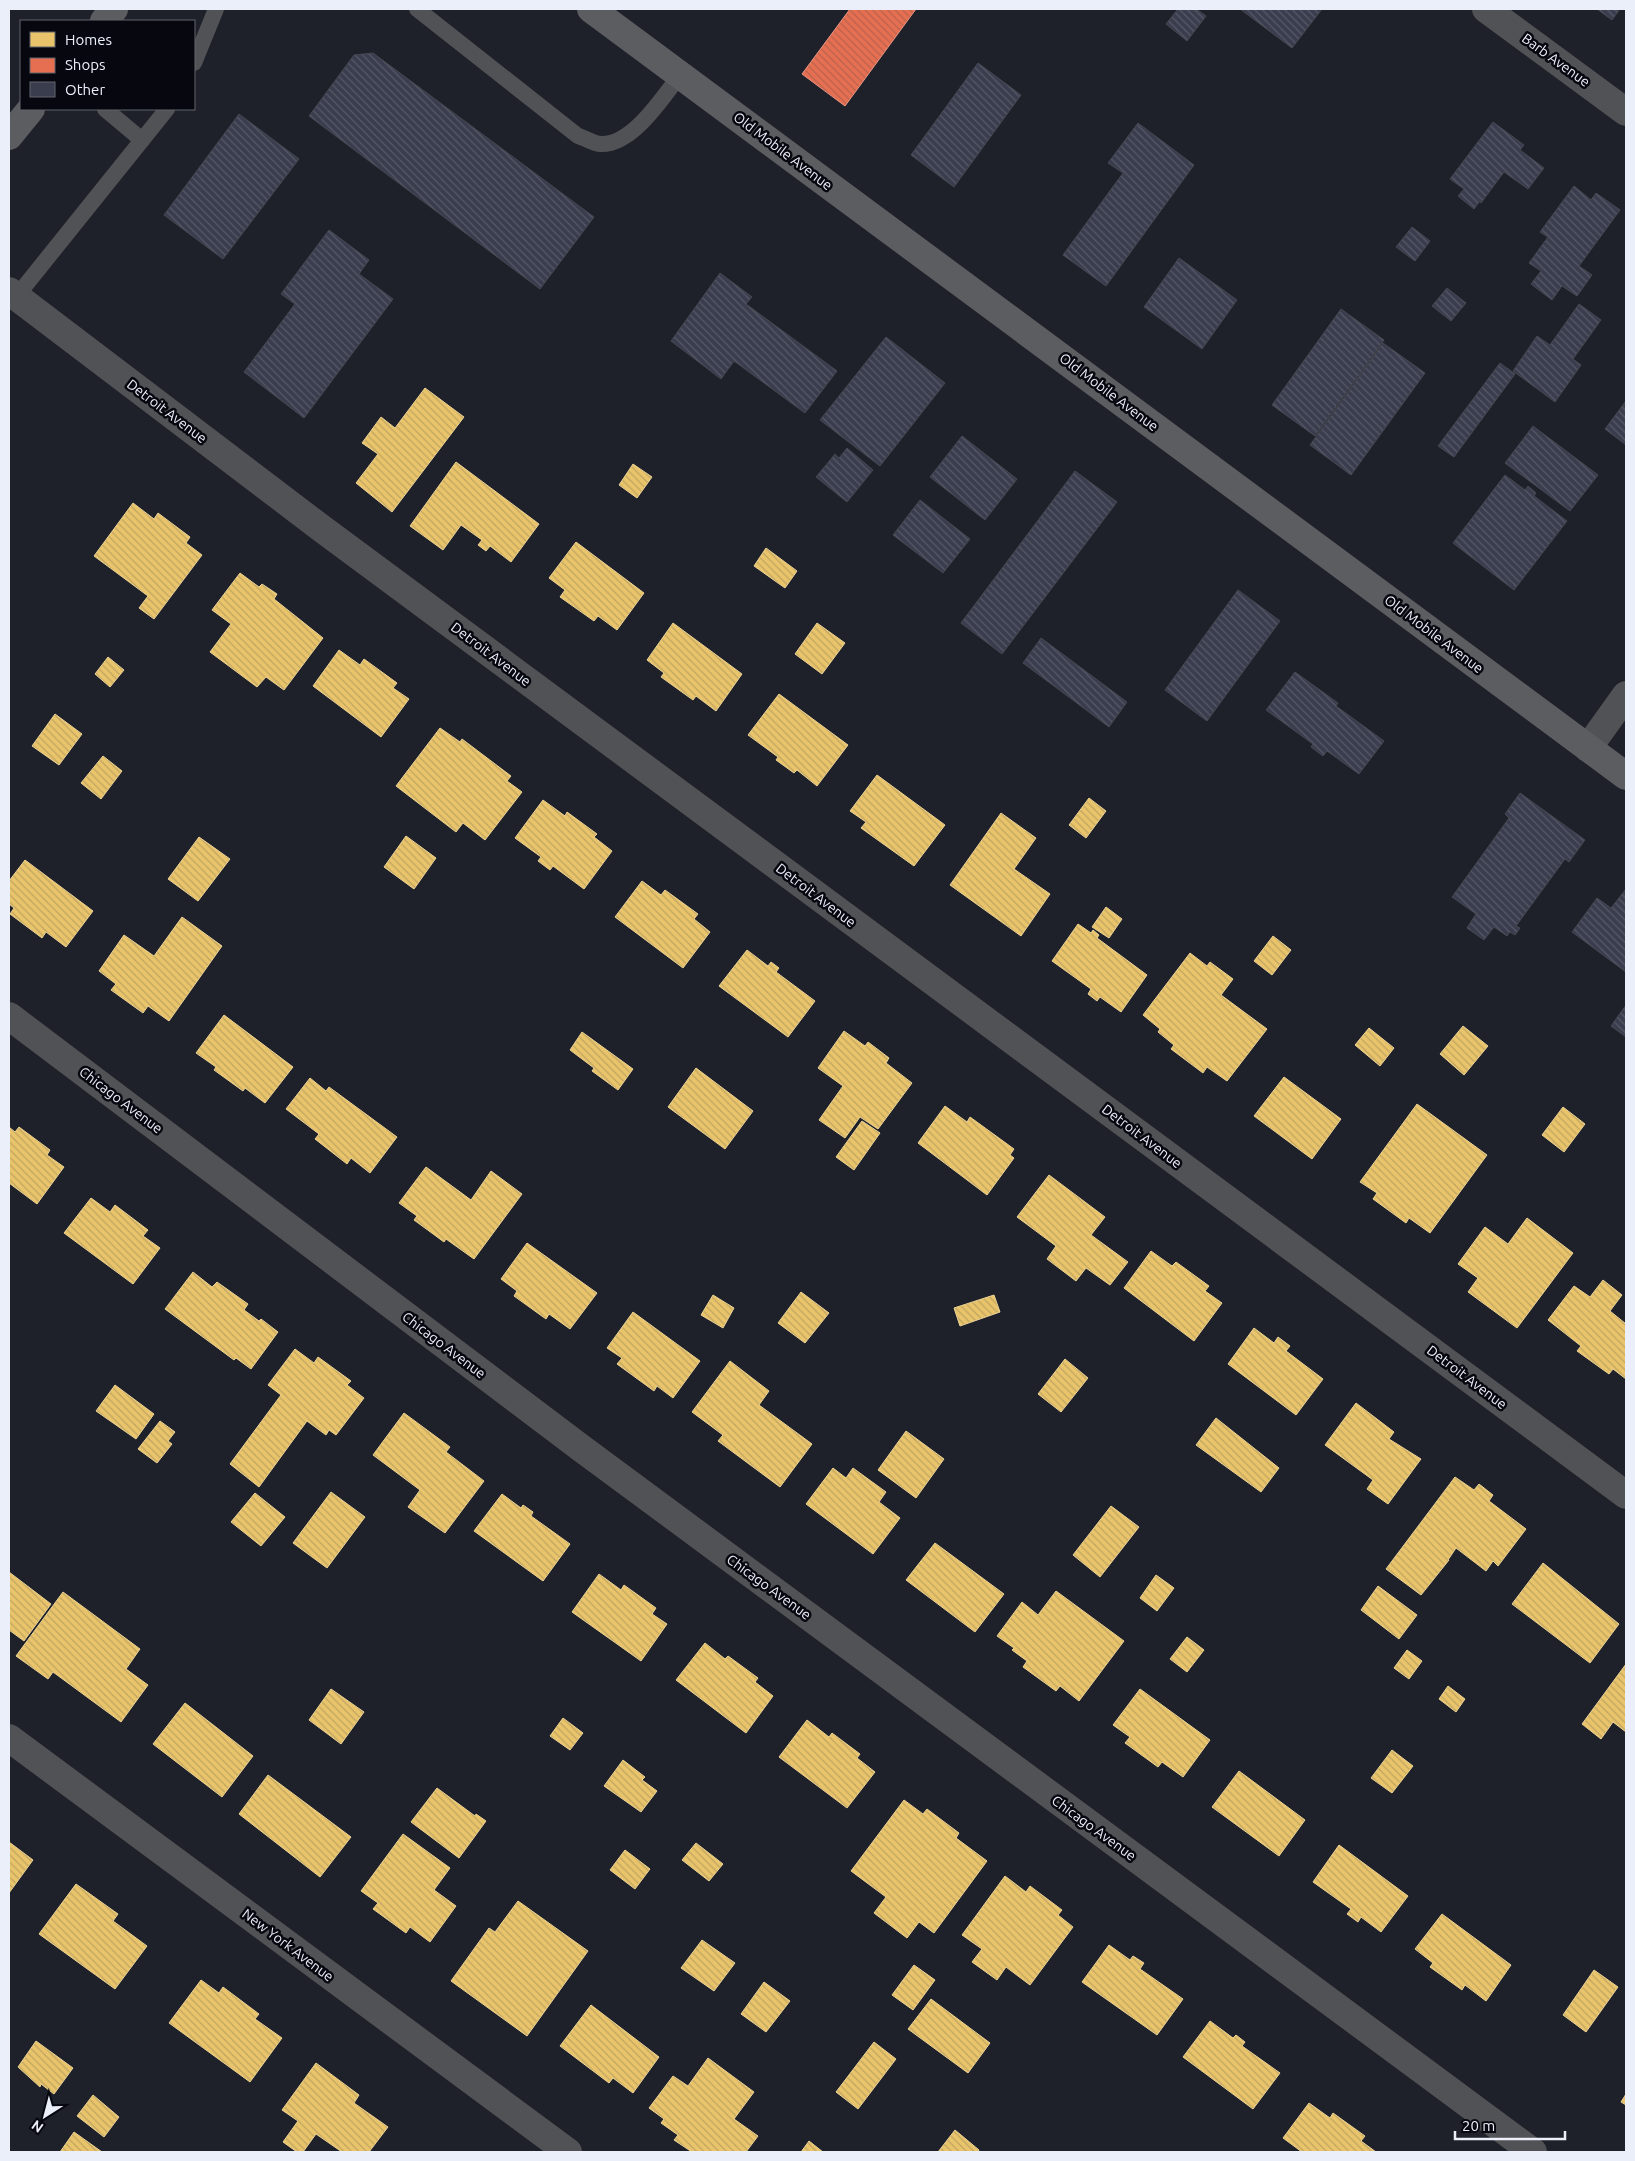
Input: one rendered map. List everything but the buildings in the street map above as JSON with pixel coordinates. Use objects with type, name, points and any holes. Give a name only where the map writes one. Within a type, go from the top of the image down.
[{"type":"main road","points":[[105,20],[114,9]]},
{"type":"main road","name":"Old Mobile Avenue","points":[[591,9],[1626,776]]},
{"type":"main road","points":[[9,136],[30,110]]},
{"type":"street","name":"Barb Avenue","points":[[1486,9],[1626,112]]},
{"type":"street","name":"Detroit Avenue","points":[[12,294],[329,534],[1626,1495]]},
{"type":"street","points":[[1588,748],[1626,695]]},
{"type":"street","name":"Chicago Avenue","points":[[9,1016],[589,1454],[1533,2152]]},
{"type":"street","name":"New York Avenue","points":[[9,1738],[568,2152]]},
{"type":"lane","points":[[195,61],[216,9]]},
{"type":"lane","points":[[417,9],[578,136],[601,144],[620,139],[640,126],[680,75]]},
{"type":"lane","points":[[106,110],[142,140]]},
{"type":"lane","points":[[12,294],[166,110]]}]
